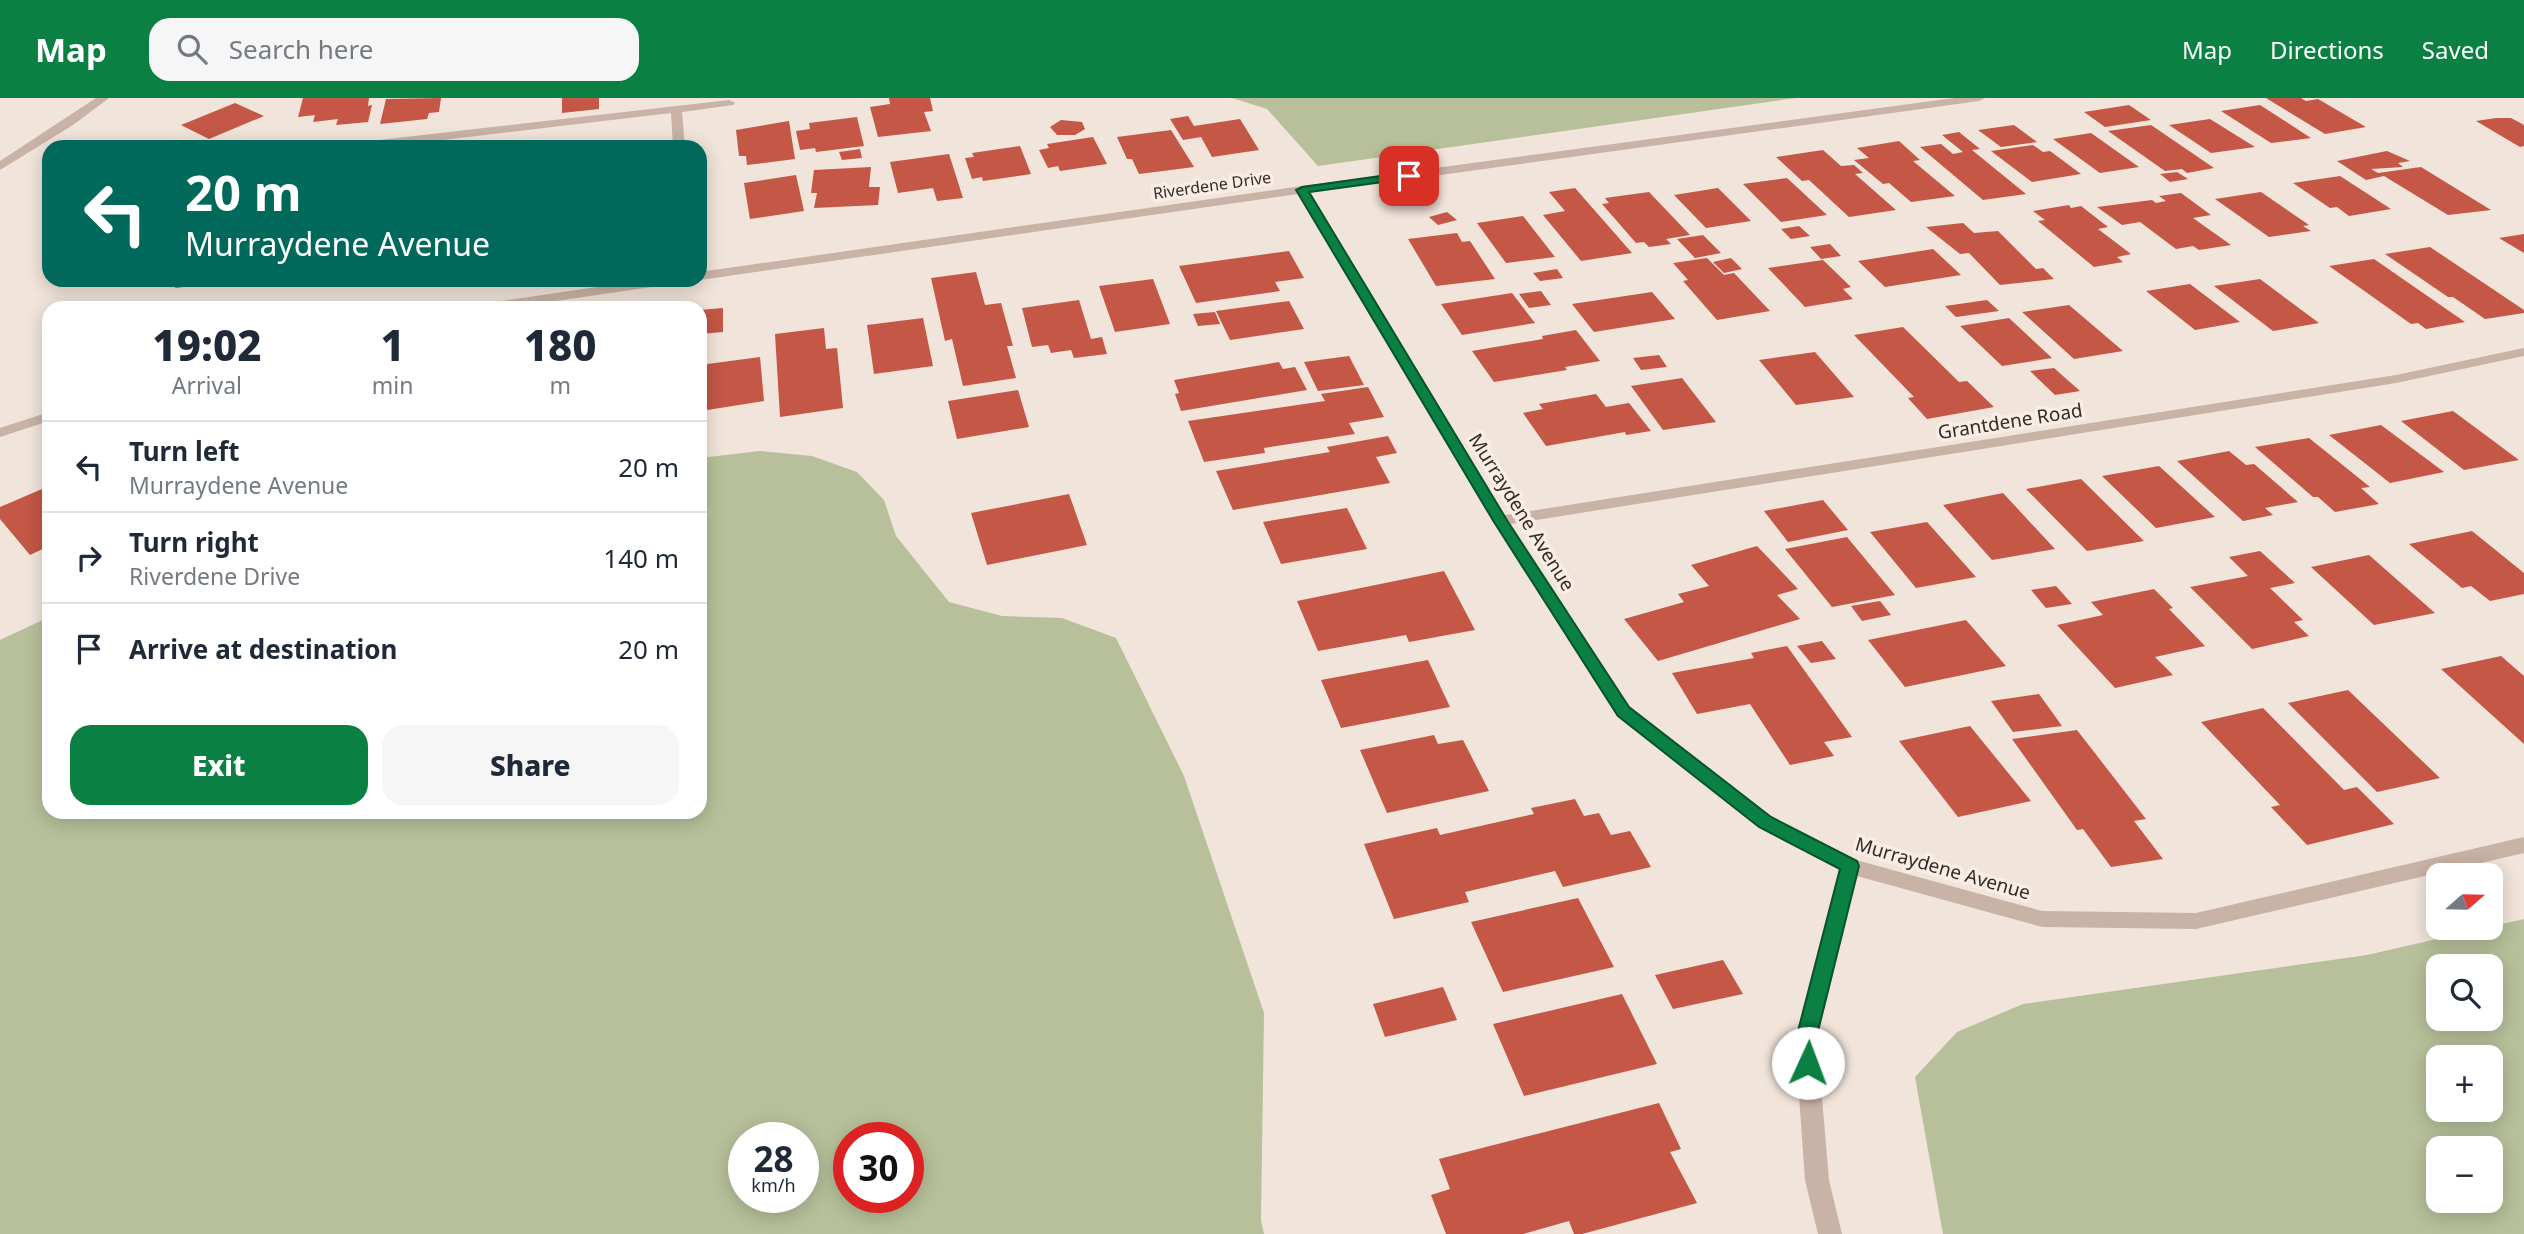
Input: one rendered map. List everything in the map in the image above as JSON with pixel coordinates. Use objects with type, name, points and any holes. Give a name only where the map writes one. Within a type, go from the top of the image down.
[{"type":"street","points":[[0,166],[69,123],[103,98]]},
{"type":"street","name":"Riverdene Drive","points":[[707,275],[1302,190],[1979,98]]},
{"type":"street","points":[[412,140],[729,103]]},
{"type":"street","points":[[676,108],[678,140]]},
{"type":"street","name":"Murraydene Avenue","points":[[1302,190],[1501,522],[1623,711],[1765,822],[1850,866],[2042,919],[2196,921],[2524,845]]},
{"type":"street","points":[[528,301],[624,287]]},
{"type":"street","name":"Grantdene Road","points":[[1501,522],[2396,379],[2524,352]]},
{"type":"street","points":[[0,433],[42,418]]},
{"type":"street","points":[[1830,1234],[1817,1180],[1806,1039],[1850,866]]},
{"type":"green space","points":[[1232,98],[1796,98],[1318,166],[1267,109]]},
{"type":"green space","points":[[760,451],[812,456],[857,472],[884,500],[896,536],[949,602],[1002,616],[1062,618],[1116,638],[1184,776],[1264,1013],[1261,1220],[1264,1234],[0,1234],[0,640],[42,620],[42,819],[707,819],[707,457]]},
{"type":"green space","points":[[2524,919],[2524,1234],[1943,1234],[1915,1077],[1957,1032],[2023,1004],[2367,955],[2432,940],[2503,940],[2503,924]]},
{"type":"building","points":[[303,98],[369,98],[368,106],[372,105],[368,122],[336,125],[338,119],[313,122],[315,115],[298,117]]},
{"type":"building","points":[[441,98],[439,112],[429,113],[427,119],[380,124],[386,99]]},
{"type":"building","points":[[562,98],[599,98],[599,109],[562,113]]},
{"type":"building","points":[[889,98],[930,98],[933,111],[924,112],[931,131],[878,137],[870,107],[890,104]]},
{"type":"building","points":[[2266,98],[2301,98],[2306,101],[2318,99],[2366,127],[2325,134]]},
{"type":"building","points":[[235,103],[264,116],[209,139],[181,125]]},
{"type":"building","points":[[2129,105],[2151,120],[2105,127],[2084,112]]},
{"type":"building","points":[[2260,105],[2311,138],[2271,143],[2221,111]]},
{"type":"building","points":[[1188,116],[1194,126],[1240,119],[1259,150],[1212,157],[1201,137],[1183,140],[1170,119]]},
{"type":"building","points":[[857,117],[864,146],[816,152],[815,148],[800,150],[796,131],[810,129],[809,123]]},
{"type":"building","points":[[2511,118],[2524,125],[2524,146],[2520,147],[2476,121]]},
{"type":"building","points":[[2210,119],[2255,147],[2211,153],[2169,125]]},
{"type":"building","points":[[1061,120],[1082,122],[1085,129],[1075,135],[1057,135],[1050,127]]},
{"type":"building","points":[[789,121],[795,159],[747,165],[746,156],[739,156],[736,130]]},
{"type":"building","points":[[2014,125],[2037,142],[2001,147],[1978,130]]},
{"type":"building","points":[[2151,125],[2214,168],[2187,173],[2182,169],[2165,171],[2108,131]]},
{"type":"building","points":[[1171,130],[1194,167],[1139,174],[1132,159],[1127,159],[1117,137]]},
{"type":"building","points":[[1959,132],[1980,149],[1972,150],[2026,194],[1983,200],[1920,147],[1941,144],[1953,154],[1963,152],[1942,135]]},
{"type":"building","points":[[2091,133],[2139,167],[2100,173],[2053,139]]},
{"type":"building","points":[[1093,137],[1107,164],[1060,171],[1058,166],[1048,168],[1039,150],[1049,148],[1047,144]]},
{"type":"building","points":[[1899,141],[1920,160],[1913,161],[1955,196],[1911,202],[1889,183],[1883,184],[1854,160],[1869,158],[1857,148]]},
{"type":"building","points":[[2033,145],[2043,152],[2050,151],[2081,174],[2032,182],[1991,151]]},
{"type":"building","points":[[1020,146],[1031,174],[983,181],[982,177],[972,179],[965,158],[974,157],[972,153]]},
{"type":"building","points":[[860,149],[862,158],[842,160],[839,152]]},
{"type":"building","points":[[1823,150],[1841,166],[1854,165],[1863,173],[1855,174],[1896,210],[1849,217],[1809,180],[1802,181],[1776,157]]},
{"type":"building","points":[[2387,151],[2410,161],[2398,163],[2403,167],[2371,169],[2378,173],[2421,167],[2491,210],[2448,215],[2384,176],[2366,180],[2337,161]]},
{"type":"building","points":[[949,154],[963,198],[937,201],[933,188],[898,193],[890,162]]},
{"type":"building","points":[[871,167],[869,187],[880,187],[878,205],[814,208],[817,193],[811,193],[814,170]]},
{"type":"building","points":[[2177,172],[2188,179],[2170,182],[2160,174]]},
{"type":"building","points":[[796,175],[804,211],[750,219],[744,183]]},
{"type":"building","points":[[2340,176],[2391,209],[2349,216],[2337,207],[2330,208],[2293,183]]},
{"type":"building","points":[[1787,178],[1827,215],[1781,222],[1743,184]]},
{"type":"building","points":[[1575,188],[1632,253],[1581,261],[1543,215],[1565,211],[1549,192]]},
{"type":"building","points":[[1718,188],[1751,221],[1706,228],[1674,195]]},
{"type":"building","points":[[1649,192],[1690,235],[1666,239],[1671,244],[1649,247],[1644,242],[1636,243],[1602,204],[1609,203],[1605,198]]},
{"type":"building","points":[[2261,192],[2309,225],[2303,226],[2311,231],[2269,237],[2215,199]]},
{"type":"building","points":[[2181,193],[2211,215],[2193,218],[2231,245],[2199,250],[2193,246],[2176,249],[2140,222],[2122,225],[2097,207],[2152,200],[2156,203],[2166,201],[2159,196]]},
{"type":"building","points":[[2069,205],[2071,208],[2081,206],[2108,227],[2098,229],[2131,254],[2117,257],[2123,262],[2094,267],[2038,221],[2045,220],[2033,211]]},
{"type":"building","points":[[1447,212],[1457,220],[1438,225],[1429,217]]},
{"type":"building","points":[[1523,216],[1555,257],[1506,263],[1477,223]]},
{"type":"building","points":[[1963,223],[1974,233],[1998,231],[2036,269],[2043,268],[2054,279],[2000,285],[1969,253],[1960,254],[1926,227]]},
{"type":"building","points":[[1799,226],[1810,236],[1791,239],[1781,229]]},
{"type":"building","points":[[1457,233],[1462,242],[1470,241],[1495,279],[1436,286],[1408,239]]},
{"type":"building","points":[[2524,234],[2524,253],[2499,238]]},
{"type":"building","points":[[1703,235],[1721,253],[1695,258],[1677,239]]},
{"type":"building","points":[[1830,244],[1841,256],[1821,259],[1810,247]]},
{"type":"building","points":[[2430,247],[2524,310],[2524,313],[2485,319],[2385,254]]},
{"type":"building","points":[[1933,249],[1961,275],[1885,287],[1858,261]]},
{"type":"building","points":[[1289,251],[1304,278],[1275,282],[1280,291],[1196,303],[1179,266]]},
{"type":"building","points":[[1707,258],[1724,275],[1734,273],[1770,311],[1717,320],[1683,281],[1688,280],[1673,263]]},
{"type":"building","points":[[1731,258],[1742,269],[1724,273],[1713,262]]},
{"type":"building","points":[[2374,259],[2465,322],[2426,329],[2418,323],[2411,324],[2329,266]]},
{"type":"building","points":[[1823,260],[1851,287],[1843,289],[1853,299],[1805,307],[1768,268]]},
{"type":"building","points":[[1557,269],[1563,278],[1540,281],[1533,273]]},
{"type":"building","points":[[976,272],[985,305],[1001,303],[1013,346],[1007,346],[1016,378],[963,386],[952,339],[945,341],[931,278]]},
{"type":"building","points":[[1153,279],[1170,324],[1115,332],[1099,286]]},
{"type":"building","points":[[2260,279],[2319,323],[2273,331],[2214,286]]},
{"type":"building","points":[[2190,284],[2240,322],[2195,330],[2146,291]]},
{"type":"building","points":[[1541,291],[1551,305],[1529,308],[1519,294]]},
{"type":"building","points":[[1652,292],[1675,319],[1594,332],[1572,304]]},
{"type":"building","points":[[1512,293],[1535,323],[1462,335],[1441,304]]},
{"type":"building","points":[[1079,300],[1091,339],[1102,337],[1107,354],[1074,358],[1071,350],[1051,353],[1048,345],[1032,347],[1022,308]]},
{"type":"building","points":[[1987,300],[1999,311],[1956,317],[1945,306]]},
{"type":"building","points":[[1289,301],[1304,329],[1230,340],[1216,311]]},
{"type":"building","points":[[2069,305],[2123,351],[2074,359],[2022,312]]},
{"type":"building","points":[[723,308],[723,332],[707,333],[707,309]]},
{"type":"building","points":[[1215,312],[1220,324],[1198,326],[1193,314]]},
{"type":"building","points":[[923,318],[933,366],[874,374],[867,325]]},
{"type":"building","points":[[2009,318],[2052,358],[2002,366],[1960,326]]},
{"type":"building","points":[[1903,327],[1959,382],[1967,381],[1994,407],[1927,419],[1908,398],[1914,397],[1854,335]]},
{"type":"building","points":[[824,328],[826,349],[837,348],[843,408],[780,417],[775,334]]},
{"type":"building","points":[[1576,330],[1600,361],[1565,367],[1567,370],[1494,382],[1472,351],[1543,339],[1542,336]]},
{"type":"building","points":[[1815,352],[1854,397],[1796,405],[1759,360]]},
{"type":"building","points":[[1659,355],[1667,367],[1641,370],[1633,358]]},
{"type":"building","points":[[1349,356],[1364,385],[1318,391],[1304,362]]},
{"type":"building","points":[[760,357],[764,401],[707,410],[707,364]]},
{"type":"building","points":[[1279,362],[1283,369],[1295,367],[1307,390],[1181,411],[1175,394],[1179,393],[1174,380]]},
{"type":"building","points":[[2054,368],[2080,391],[2055,395],[2030,371]]},
{"type":"building","points":[[1682,378],[1716,422],[1663,430],[1631,386]]},
{"type":"building","points":[[1368,387],[1384,417],[1349,423],[1355,434],[1264,448],[1265,453],[1204,462],[1188,421],[1325,401],[1321,394]]},
{"type":"building","points":[[1018,390],[1029,427],[957,439],[948,401]]},
{"type":"building","points":[[1596,394],[1606,407],[1629,403],[1651,431],[1626,435],[1625,432],[1546,446],[1523,413],[1543,409],[1539,404]]},
{"type":"building","points":[[2453,411],[2519,460],[2464,470],[2401,421]]},
{"type":"building","points":[[2381,425],[2444,472],[2390,483],[2329,435]]},
{"type":"building","points":[[1388,436],[1397,453],[1376,457],[1390,483],[1233,510],[1216,471],[1330,452],[1327,447]]},
{"type":"building","points":[[2309,438],[2370,487],[2361,488],[2379,504],[2335,512],[2318,497],[2313,497],[2255,447]]},
{"type":"building","points":[[2229,451],[2246,465],[2254,464],[2298,502],[2265,508],[2273,515],[2243,521],[2177,461]]},
{"type":"building","points":[[2159,466],[2215,517],[2156,528],[2102,476]]},
{"type":"building","points":[[2081,479],[2144,541],[2087,551],[2026,489]]},
{"type":"building","points":[[42,489],[42,549],[30,555],[0,519],[0,507]]},
{"type":"building","points":[[2003,493],[2055,549],[1992,560],[1943,505]]},
{"type":"building","points":[[1069,494],[1087,545],[987,565],[971,513]]},
{"type":"building","points":[[1823,500],[1848,530],[1788,542],[1764,511]]},
{"type":"building","points":[[1347,508],[1367,549],[1281,564],[1263,522]]},
{"type":"building","points":[[1927,522],[1976,577],[1916,588],[1870,532]]},
{"type":"building","points":[[2472,531],[2524,573],[2524,594],[2490,601],[2471,586],[2462,588],[2409,544]]},
{"type":"building","points":[[1847,537],[1895,595],[1832,607],[1785,549]]},
{"type":"building","points":[[1757,546],[1798,589],[1777,595],[1800,619],[1658,661],[1624,619],[1684,602],[1678,594],[1709,586],[1691,565]]},
{"type":"building","points":[[2260,551],[2295,583],[2270,588],[2303,620],[2294,622],[2309,636],[2252,649],[2190,587],[2248,576],[2229,557]]},
{"type":"building","points":[[2369,555],[2435,613],[2374,625],[2311,567]]},
{"type":"building","points":[[1444,571],[1475,630],[1409,642],[1406,635],[1318,651],[1297,601]]},
{"type":"building","points":[[2056,586],[2072,604],[2046,608],[2031,590]]},
{"type":"building","points":[[2154,589],[2173,608],[2169,609],[2205,646],[2155,657],[2173,675],[2115,688],[2057,625],[2103,615],[2091,602]]},
{"type":"building","points":[[1880,601],[1891,615],[1862,621],[1851,606]]},
{"type":"building","points":[[1966,620],[2006,666],[1905,687],[1868,640]]},
{"type":"building","points":[[1822,641],[1836,659],[1811,663],[1797,646]]},
{"type":"building","points":[[1787,646],[1852,737],[1824,742],[1834,756],[1790,765],[1750,704],[1697,714],[1672,673],[1754,658],[1751,653]]},
{"type":"building","points":[[2501,656],[2524,676],[2524,744],[2441,669]]},
{"type":"building","points":[[1428,660],[1450,707],[1341,728],[1321,680]]},
{"type":"building","points":[[2348,690],[2440,778],[2377,792],[2288,703]]},
{"type":"building","points":[[2039,694],[2062,726],[2013,732],[1991,701]]},
{"type":"building","points":[[2263,708],[2344,790],[2357,787],[2394,824],[2307,845],[2271,807],[2280,805],[2201,722]]},
{"type":"building","points":[[1970,726],[2031,801],[1958,817],[1899,741]]},
{"type":"building","points":[[2077,730],[2146,819],[2134,821],[2163,859],[2111,867],[2083,829],[2077,830],[2012,739]]},
{"type":"building","points":[[1434,735],[1438,744],[1463,740],[1489,791],[1387,813],[1360,750]]},
{"type":"building","points":[[1575,799],[1584,816],[1599,813],[1611,835],[1630,831],[1651,867],[1563,887],[1555,871],[1465,892],[1469,902],[1394,919],[1364,844],[1437,828],[1440,835],[1534,814],[1531,808]]},
{"type":"building","points":[[1578,898],[1614,967],[1503,992],[1471,922]]},
{"type":"building","points":[[1723,960],[1743,994],[1673,1009],[1655,975]]},
{"type":"building","points":[[1443,987],[1457,1020],[1385,1037],[1373,1004]]},
{"type":"building","points":[[1622,994],[1657,1064],[1524,1096],[1493,1024]]},
{"type":"building","points":[[1659,1103],[1681,1149],[1670,1152],[1697,1203],[1582,1234],[1574,1234],[1569,1221],[1523,1234],[1446,1234],[1431,1195],[1450,1189],[1439,1159]]},
{"type":"route","points":[[1409,176],[1302,190],[1501,522],[1623,711],[1765,822],[1850,866],[1806,1039],[1808,1063]]}]
